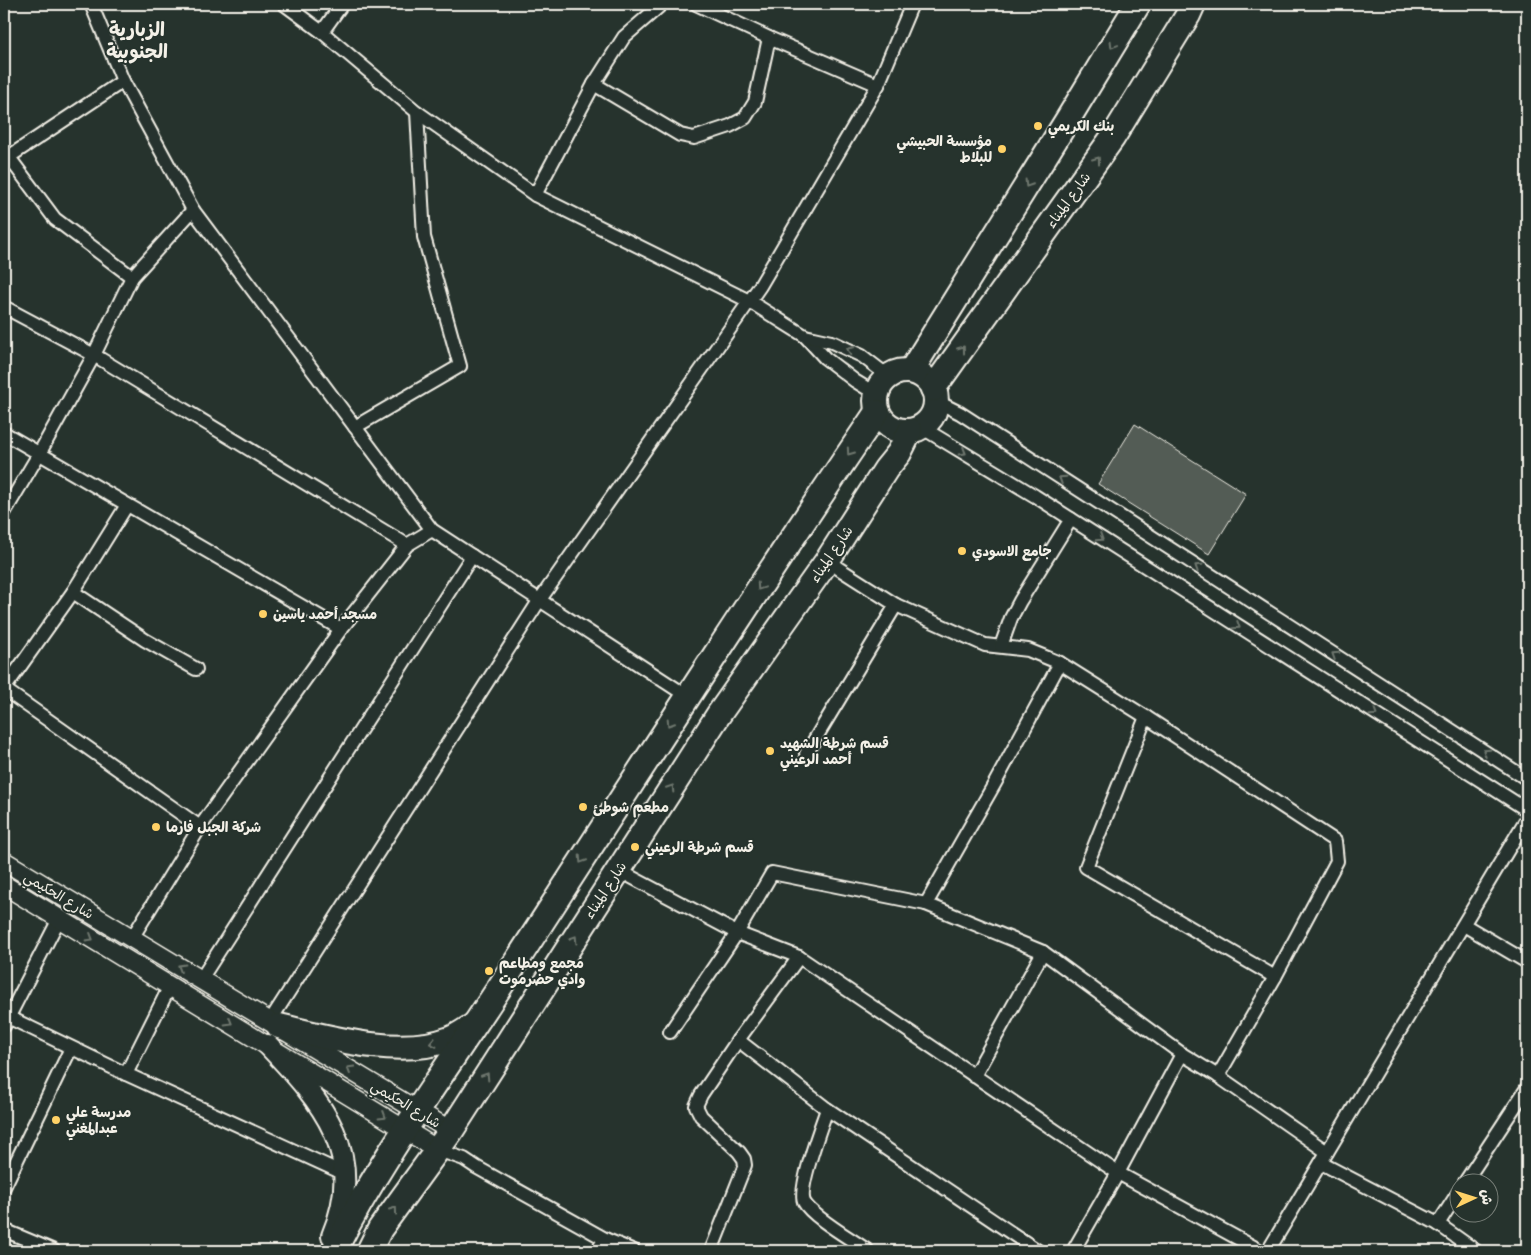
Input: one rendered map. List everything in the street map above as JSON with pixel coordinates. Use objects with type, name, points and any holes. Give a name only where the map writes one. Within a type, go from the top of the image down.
[{"type":"highway","points":[[328,1250],[888,388],[1068,119],[1138,4]]},
{"type":"highway","name":"شارع الميناء","points":[[935,395],[1113,137],[1193,4]]},
{"type":"highway","points":[[924,377],[935,395],[932,416],[916,429],[897,430],[885,423],[888,388],[924,377]]},
{"type":"highway","name":"شارع الميناء","points":[[369,1251],[380,1229],[445,1140],[718,714],[827,561],[886,469],[916,429]]},
{"type":"highway","points":[[272,1031],[376,1046],[416,1046],[434,1044],[452,1038],[477,1023]]},
{"type":"main road","points":[[272,1031],[297,1076],[321,1108],[335,1132],[343,1156],[345,1197],[328,1250]]},
{"type":"street","points":[[91,4],[123,81],[193,210],[432,530],[687,696]]},
{"type":"street","points":[[284,4],[322,32],[417,112],[535,195],[749,301],[805,336],[825,358],[856,381],[888,388]]},
{"type":"street","points":[[322,32],[342,4]]},
{"type":"street","points":[[535,195],[594,84],[624,37],[662,4]]},
{"type":"street","points":[[696,4],[878,85]]},
{"type":"street","points":[[272,1031],[538,600],[760,286],[878,85],[912,4]]},
{"type":"street","points":[[594,84],[680,135],[694,138],[704,136],[745,118],[755,102],[769,38]]},
{"type":"street","points":[[123,81],[6,158],[55,219],[132,278]]},
{"type":"street","points":[[355,427],[460,366],[424,237],[417,112]]},
{"type":"street","points":[[4,513],[94,355],[132,278],[193,210]]},
{"type":"street","points":[[4,307],[94,355],[407,545]]},
{"type":"street","points":[[805,336],[832,342],[862,356],[888,388]]},
{"type":"street","points":[[935,395],[1527,779]]},
{"type":"street","points":[[916,429],[1035,496],[1527,810]]},
{"type":"street","points":[[4,433],[341,629]]},
{"type":"street","points":[[127,505],[73,592],[4,689],[200,827]]},
{"type":"street","points":[[1001,646],[1011,618],[1020,601],[1070,519]]},
{"type":"street","points":[[132,938],[200,827],[341,629],[407,545],[432,530]]},
{"type":"street","points":[[201,979],[472,556]]},
{"type":"street","points":[[827,561],[896,605],[985,645],[1028,650],[1060,663],[1335,841],[1337,861],[1275,977],[1218,1076]]},
{"type":"street","points":[[73,592],[145,640],[196,669]]},
{"type":"street","points":[[806,754],[896,605]]},
{"type":"street","points":[[926,904],[995,783],[1060,663]]},
{"type":"street","points":[[1146,717],[1086,866],[1275,977]]},
{"type":"street","points":[[1268,1251],[1527,818]]},
{"type":"street","name":"شارع الحكيمي","points":[[4,861],[201,979],[272,1031],[445,1140],[464,1159]]},
{"type":"street","points":[[618,870],[738,933],[799,957],[1118,1174],[1261,1251]]},
{"type":"street","points":[[670,1032],[738,933],[772,873],[926,904],[1043,952],[1182,1054],[1218,1076],[1324,1158],[1438,1224],[1476,1251]]},
{"type":"street","name":"شارع الحكيمي","points":[[4,885],[170,986],[272,1031]]},
{"type":"street","points":[[59,919],[5,1020],[71,1048],[345,1174]]},
{"type":"street","points":[[1464,925],[1527,962]]},
{"type":"street","points":[[974,1076],[1043,952]]},
{"type":"street","points":[[710,1251],[745,1165],[740,1152],[701,1116],[696,1106],[701,1095],[738,1040],[799,957]]},
{"type":"street","points":[[126,1074],[170,986]]},
{"type":"street","points":[[738,1040],[827,1109],[1038,1251]]},
{"type":"street","points":[[4,1187],[71,1048]]},
{"type":"street","points":[[1073,1251],[1118,1174],[1182,1054]]},
{"type":"street","points":[[1472,1172],[1527,1088]]},
{"type":"street","points":[[827,1109],[803,1186],[803,1200],[810,1210],[868,1251]]},
{"type":"street","name":"شارع الحكيمي","points":[[445,1140],[464,1159]]},
{"type":"street","points":[[464,1159],[605,1239],[634,1251]]},
{"type":"street","points":[[1438,1224],[1448,1208]]},
{"type":"street","points":[[4,1230],[54,1251]]},
{"type":"street","points":[[598,1251],[605,1239]]},
{"type":"building","points":[[1135,424],[1246,494],[1209,554],[1098,484]]},
{"type":"place","name":"بنك الكريمي","points":[[1038,126]]},
{"type":"place","name":"مؤسسة الحبيشي للبلاط","points":[[1002,149]]},
{"type":"place","name":"جامع الاسودي","points":[[962,551]]},
{"type":"place","name":"مسجد أحمد ياسين","points":[[263,614]]},
{"type":"place","name":"قسم شرطة الشهيد أحمد الرعيني","points":[[770,751]]},
{"type":"place","name":"مطعم شوطئ","points":[[583,807]]},
{"type":"place","name":"شركة الجبل فارما","points":[[156,827]]},
{"type":"place","name":"قسم شرطة الرعيني","points":[[635,847]]},
{"type":"place","name":"مجمع ومطاعم وادي حضرموت","points":[[489,971]]},
{"type":"place","name":"مدرسة علي عبدالمغني","points":[[56,1120]]},
{"type":"district","name":"الزبارية الجنوبية","points":[[137,40]]}]
